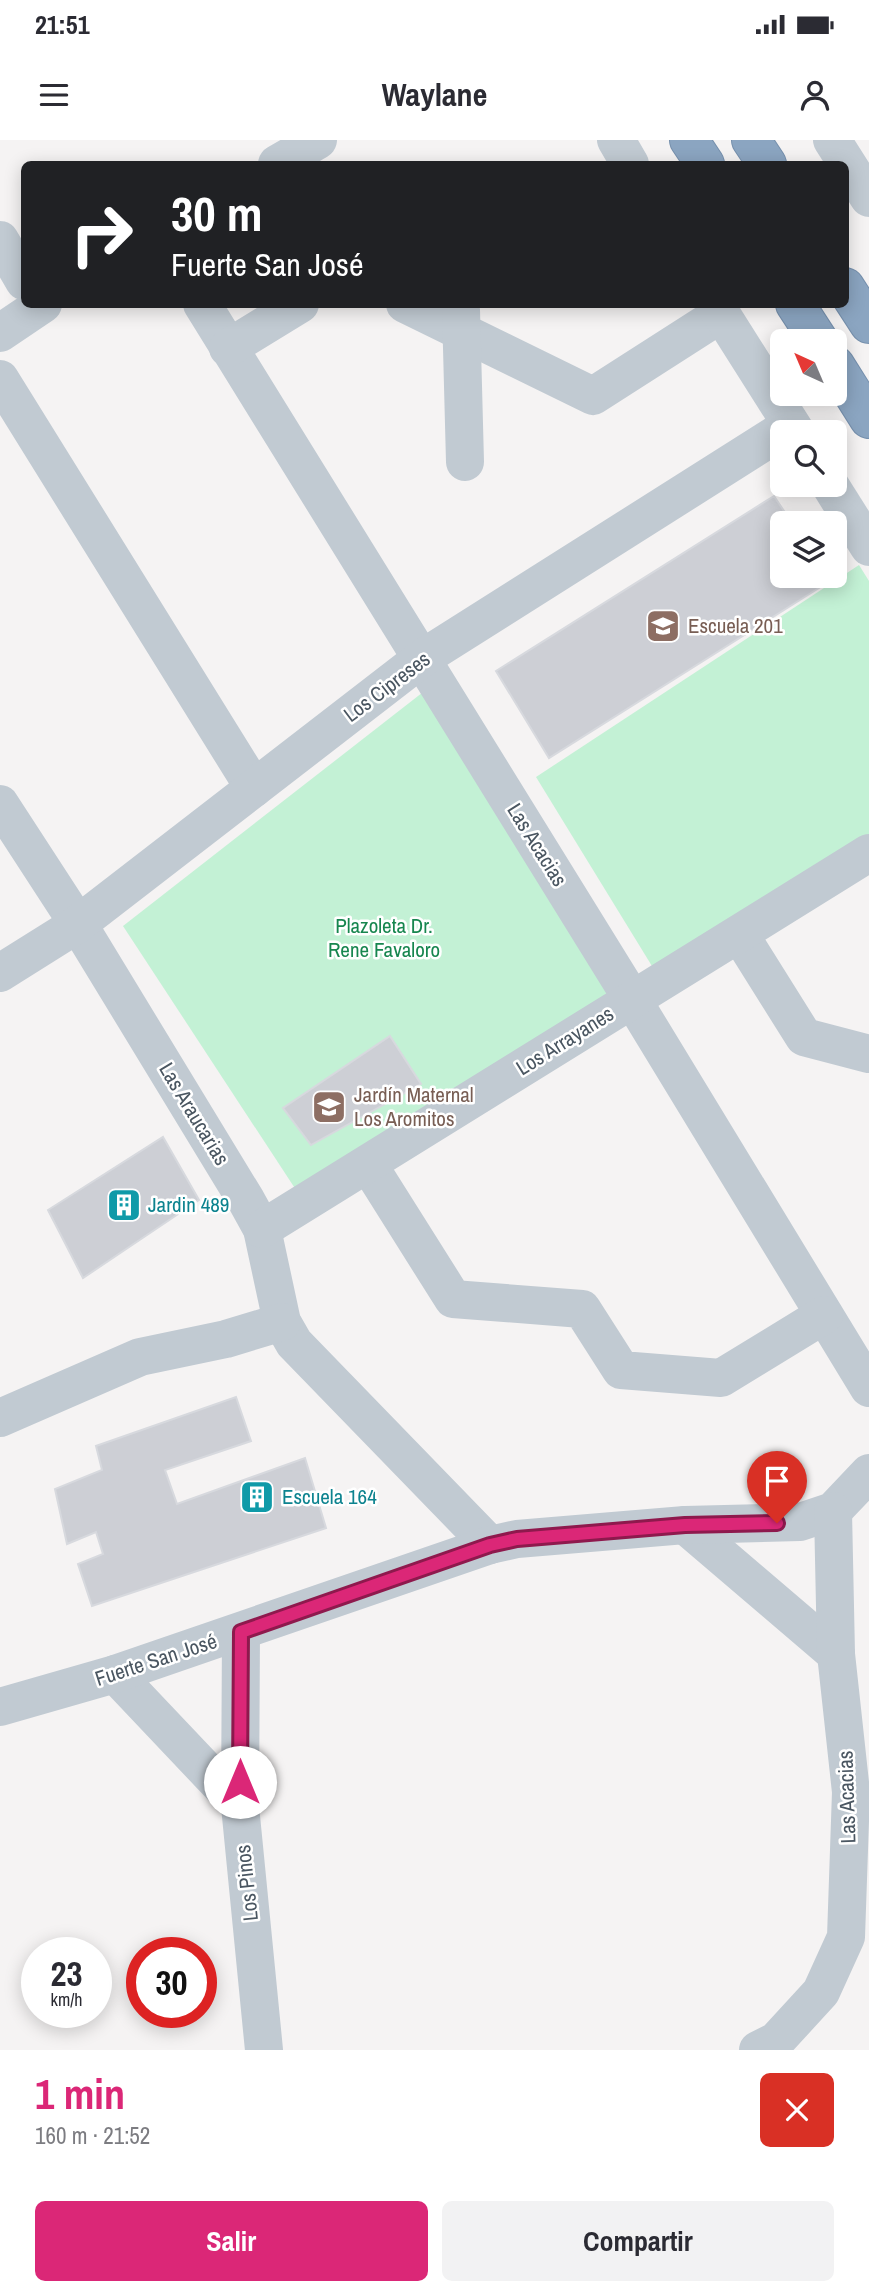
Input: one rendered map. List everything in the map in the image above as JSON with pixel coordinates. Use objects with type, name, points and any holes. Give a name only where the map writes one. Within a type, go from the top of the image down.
[{"type":"highway","points":[[689,140],[703,161]]},
{"type":"highway","points":[[751,140],[765,161]]},
{"type":"highway","points":[[849,293],[869,324]]},
{"type":"highway","points":[[798,308],[811,329]]},
{"type":"highway","points":[[847,385],[869,419]]},
{"type":"street","points":[[282,161],[318,140]]},
{"type":"street","points":[[616,140],[629,161]]},
{"type":"street","points":[[832,140],[845,161]]},
{"type":"street","points":[[849,167],[869,198]]},
{"type":"street","points":[[0,240],[21,274]]},
{"type":"street","points":[[0,332],[26,308]]},
{"type":"street","name":"Las Acacias","points":[[204,308],[869,1388]]},
{"type":"street","points":[[228,348],[293,308]]},
{"type":"street","points":[[421,308],[461,318],[593,396],[718,309],[788,420]]},
{"type":"street","points":[[461,318],[465,462]]},
{"type":"street","points":[[0,379],[254,788]]},
{"type":"street","name":"Los Cipreses","points":[[0,974],[78,924],[421,659],[770,444]]},
{"type":"street","points":[[838,497],[869,547]]},
{"type":"street","name":"Las Araucarias","points":[[1,807],[78,924],[262,1229],[282,1322],[294,1343],[490,1545]]},
{"type":"street","name":"Los Arrayanes","points":[[262,1229],[869,853]]},
{"type":"street","points":[[740,935],[804,1037],[869,1054]]},
{"type":"street","points":[[368,1164],[453,1299],[582,1309],[621,1370],[721,1378],[824,1315]]},
{"type":"street","points":[[0,1418],[140,1357],[226,1339],[282,1322]]},
{"type":"street","name":"Fuerte San José","points":[[0,1707],[115,1675],[490,1545],[517,1539],[685,1525],[800,1522],[833,1511],[869,1473]]},
{"type":"street","name":"Las Acacias","points":[[769,2047],[821,1992],[846,1937],[851,1792],[835,1654],[833,1511]]},
{"type":"street","points":[[685,1525],[835,1654]]},
{"type":"street","name":"Los Pinos","points":[[241,1632],[240,1806],[264,2050]]},
{"type":"street","points":[[115,1675],[240,1806]]},
{"type":"green space","points":[[859,565],[869,581],[869,837],[655,971],[536,777],[824,588],[847,588],[847,573]]},
{"type":"green space","name":"Plazoleta Dr. Rene Favaloro","points":[[427,689],[619,990],[298,1193],[123,926]]},
{"type":"building","name":"Escuela 201","points":[[772,497],[784,511],[770,511],[770,588],[819,588],[549,758],[496,671]]},
{"type":"building","points":[[390,1036],[421,1084],[311,1145],[283,1108]]},
{"type":"building","name":"Jardin 489","points":[[163,1137],[199,1200],[83,1278],[48,1210]]},
{"type":"building","name":"Escuela 164","points":[[236,1397],[251,1441],[165,1470],[177,1504],[305,1458],[326,1528],[92,1606],[78,1564],[103,1554],[96,1532],[67,1544],[55,1489],[102,1470],[96,1446]]},
{"type":"place","name":"Escuela 201","points":[[663,626]]},
{"type":"place","name":"Jardín Maternal Los Aromitos","points":[[329,1107]]},
{"type":"place","name":"Jardin 489","points":[[124,1205]]},
{"type":"place","name":"Escuela 164","points":[[257,1497]]},
{"type":"route","points":[[240,1782],[241,1632],[490,1545],[517,1539],[685,1525],[777,1523]]}]
